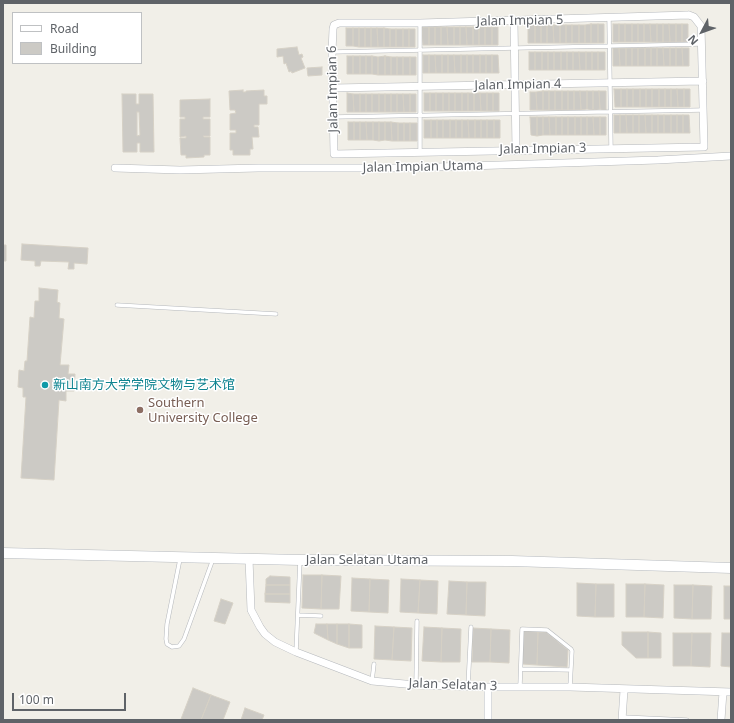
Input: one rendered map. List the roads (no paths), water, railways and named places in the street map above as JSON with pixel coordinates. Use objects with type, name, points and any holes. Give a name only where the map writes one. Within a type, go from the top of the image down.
[{"type":"street","name":"Jalan Impian 5","points":[[334,25],[689,15],[694,17],[701,26],[702,44]]},
{"type":"street","points":[[514,21],[516,150]]},
{"type":"street","name":"Jalan Impian 6","points":[[334,25],[332,52],[334,154]]},
{"type":"street","points":[[702,44],[703,110]]},
{"type":"street","name":"Jalan Impian 4","points":[[333,88],[703,81]]},
{"type":"street","name":"Jalan Impian 3","points":[[334,154],[704,147],[703,110]]},
{"type":"street","name":"Jalan Impian Utama","points":[[115,168],[180,170],[258,168],[405,168],[658,160],[731,156]]},
{"type":"street","name":"Jalan Selatan Utama","points":[[3,554],[180,556],[300,560],[512,561],[731,568]]},
{"type":"street","name":"Jalan Selatan 3","points":[[248,559],[252,610],[260,627],[275,642],[296,652],[372,681],[416,685],[570,687],[624,690],[731,692]]},
{"type":"street","points":[[488,687],[488,720]]},
{"type":"street","points":[[622,718],[624,690]]},
{"type":"street","points":[[721,720],[723,692]]},
{"type":"lane","points":[[609,18],[611,148]]},
{"type":"lane","points":[[420,23],[420,152]]},
{"type":"lane","points":[[332,52],[702,44]]},
{"type":"lane","points":[[333,117],[703,110]]},
{"type":"lane","points":[[118,305],[276,314]]},
{"type":"lane","points":[[180,556],[167,624],[167,644],[172,647],[179,646],[184,639],[214,558]]},
{"type":"lane","points":[[296,652],[300,560]]},
{"type":"lane","points":[[298,615],[321,616]]},
{"type":"lane","points":[[416,685],[417,621]]},
{"type":"lane","points":[[468,686],[471,627]]},
{"type":"lane","points":[[520,686],[522,629],[547,630],[571,649],[570,687]]},
{"type":"lane","points":[[372,681],[374,664]]},
{"type":"lane","points":[[521,669],[571,670]]},
{"type":"lane","points":[[622,718],[687,720]]},
{"type":"place","name":"新山南方大学学院文物与艺术馆","points":[[45,385]]},
{"type":"place","name":"Southern University College","points":[[140,410]]}]
